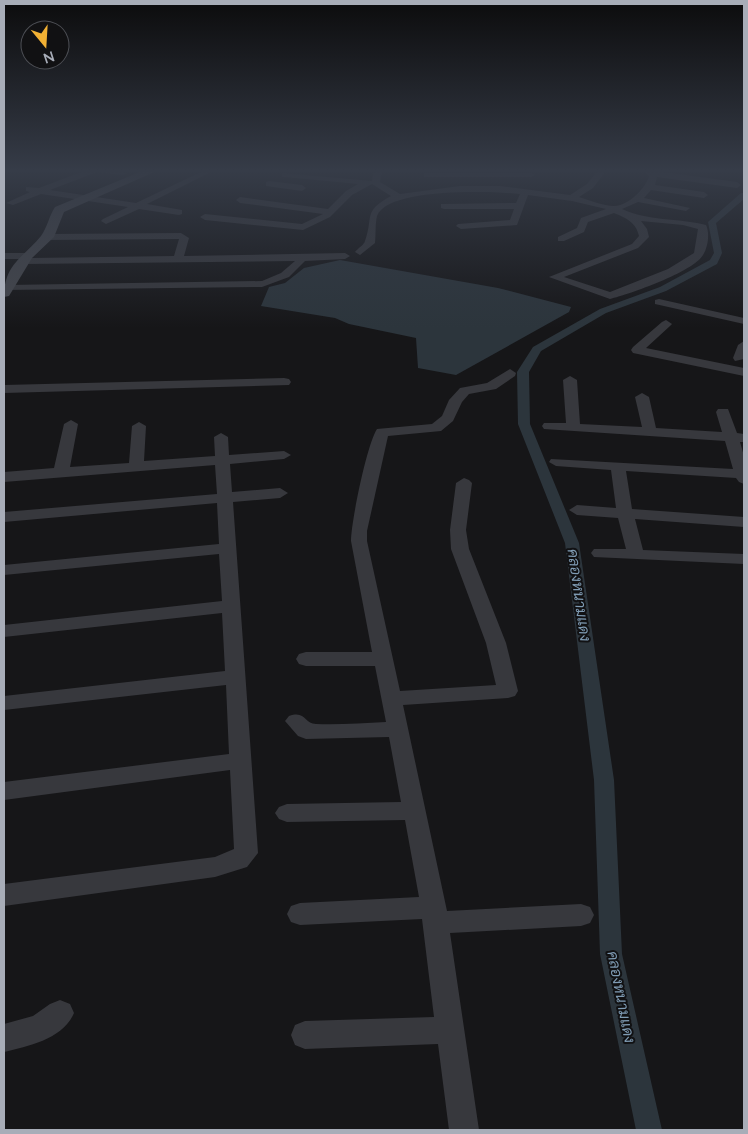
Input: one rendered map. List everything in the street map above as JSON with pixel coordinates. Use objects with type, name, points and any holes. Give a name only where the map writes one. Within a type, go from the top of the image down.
[{"type":"street","points":[[5,291],[26,259],[47,237],[54,222]]},
{"type":"street","points":[[247,222],[299,228],[315,222]]},
{"type":"street","points":[[360,252],[370,243],[372,222]]},
{"type":"street","points":[[382,228],[383,222]]},
{"type":"street","points":[[450,226],[514,222]]},
{"type":"street","points":[[561,239],[581,230],[583,222]]},
{"type":"street","points":[[637,222],[642,229],[644,237],[635,246],[555,278],[610,296],[673,271],[698,256],[704,240],[701,225],[672,222]]},
{"type":"street","points":[[47,237],[178,236],[184,238],[178,259]]},
{"type":"street","points":[[4,256],[26,259],[301,260],[345,256],[374,248],[381,242]]},
{"type":"street","points":[[5,291],[262,284],[277,280],[301,260]]},
{"type":"street","points":[[660,302],[744,320]]},
{"type":"street","points":[[666,324],[637,350],[744,372]]},
{"type":"street","points":[[739,358],[744,345]]},
{"type":"street","points":[[464,1130],[434,915],[415,812],[361,556],[359,531],[382,432],[436,428],[448,418],[456,400],[465,390],[491,386],[510,373]]},
{"type":"street","points":[[570,380],[573,427]]},
{"type":"street","points":[[4,389],[284,382]]},
{"type":"street","points":[[642,397],[650,432]]},
{"type":"street","points":[[556,462],[744,476],[738,438],[723,412]]},
{"type":"street","points":[[61,472],[71,424]]},
{"type":"street","points":[[136,466],[139,426]]},
{"type":"street","points":[[549,426],[738,438]]},
{"type":"street","points":[[4,895],[215,867],[238,860],[246,853],[221,437]]},
{"type":"street","points":[[4,477],[284,455]]},
{"type":"street","points":[[618,466],[626,513],[636,554]]},
{"type":"street","points":[[391,699],[508,691],[496,644],[460,549],[458,530],[464,483]]},
{"type":"street","points":[[4,517],[280,493]]},
{"type":"street","points":[[577,510],[744,522]]},
{"type":"street","points":[[4,570],[228,548]]},
{"type":"street","points":[[600,553],[744,559]]},
{"type":"street","points":[[4,631],[232,606]]},
{"type":"street","points":[[306,659],[382,659]]},
{"type":"street","points":[[4,703],[234,677]]},
{"type":"street","points":[[296,721],[306,731],[315,732],[396,728]]},
{"type":"street","points":[[4,791],[239,761]]},
{"type":"street","points":[[287,813],[415,812]]},
{"type":"street","points":[[300,914],[581,915]]},
{"type":"street","points":[[4,1038],[40,1028],[60,1013]]},
{"type":"street","points":[[305,1036],[451,1030]]},
{"type":"shaded area","points":[[340,260],[498,288],[571,307],[569,312],[456,375],[418,368],[416,338],[349,324],[335,318],[261,306],[269,287],[285,283],[304,268]]},
{"type":"waterway","name":"คลองหนามแดง","points":[[649,1130],[611,954],[604,780],[572,543],[524,424],[523,372],[537,349],[603,311],[663,289],[714,262],[718,253],[712,222]]}]
